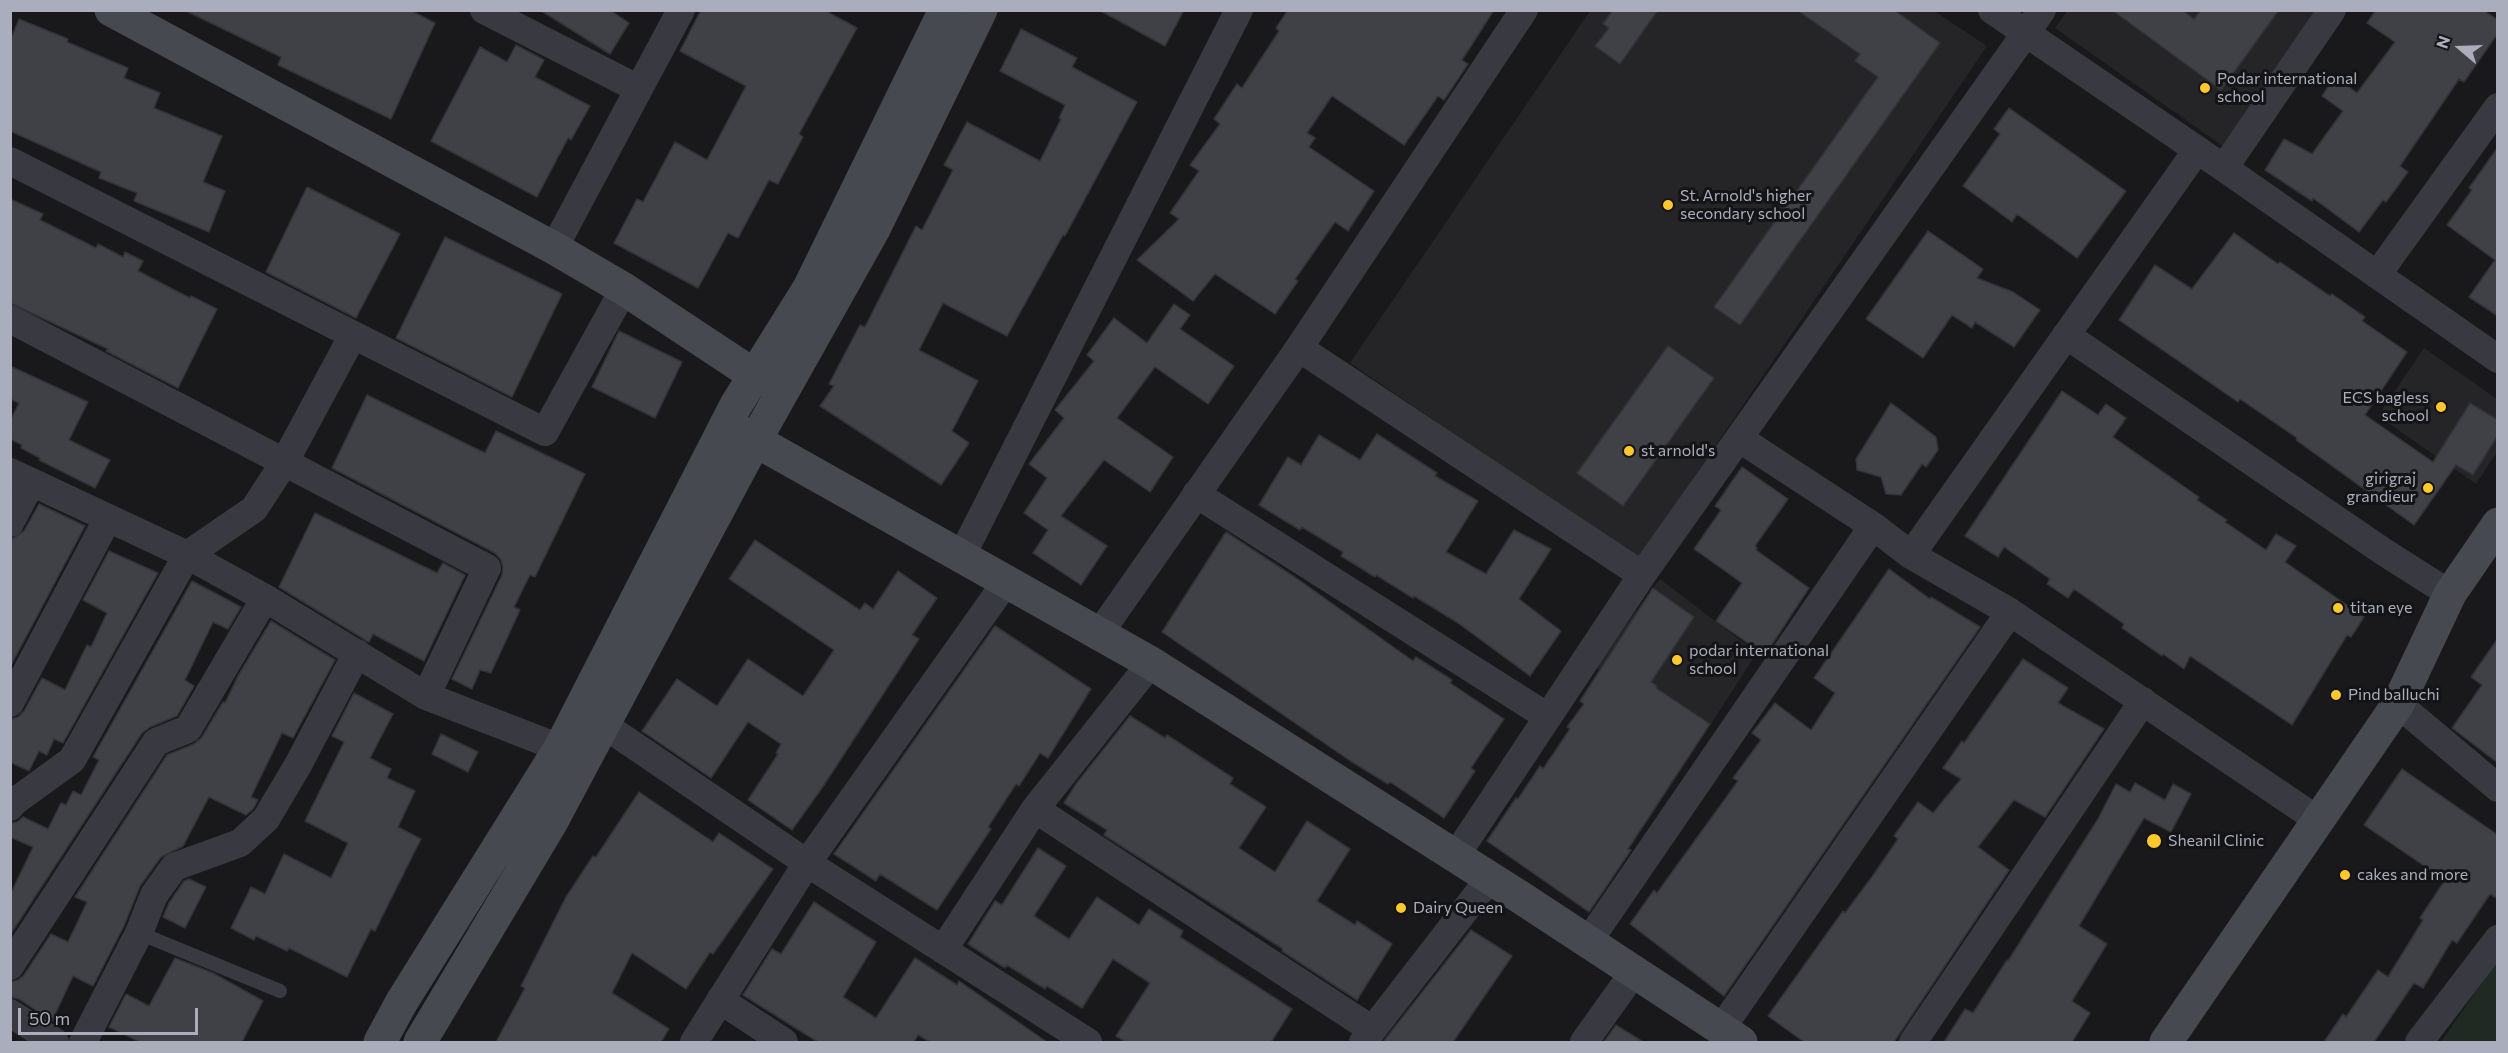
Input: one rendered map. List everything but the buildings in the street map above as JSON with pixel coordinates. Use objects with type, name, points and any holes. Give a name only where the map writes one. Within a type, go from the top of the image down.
[{"type":"street","points":[[111,10],[554,248],[624,289],[754,375],[784,389]]},
{"type":"street","points":[[484,10],[639,89]]},
{"type":"street","points":[[554,248],[681,10]]},
{"type":"street","points":[[380,1042],[401,1003],[560,748],[726,424],[808,288],[945,10]]},
{"type":"street","points":[[420,1042],[551,823],[756,439],[874,230],[981,10]]},
{"type":"street","points":[[961,557],[1239,10]]},
{"type":"street","points":[[1099,634],[1299,348],[1524,10]]},
{"type":"street","points":[[1992,10],[2034,22],[2197,150],[2498,359]]},
{"type":"street","points":[[2224,168],[2332,10]]},
{"type":"street","points":[[1455,857],[1642,575],[2034,22]]},
{"type":"street","points":[[2377,275],[2498,107]]},
{"type":"street","points":[[1911,555],[2197,150]]},
{"type":"street","points":[[10,161],[545,432],[624,289]]},
{"type":"street","points":[[10,319],[487,568],[426,696]]},
{"type":"street","points":[[10,807],[72,760],[187,555],[254,509],[284,463],[353,335]]},
{"type":"street","points":[[2066,335],[2384,552],[2450,594]]},
{"type":"street","points":[[1299,348],[1642,575]]},
{"type":"street","points":[[726,424],[1151,663],[1490,878],[1731,1036],[2010,612]]},
{"type":"street","points":[[1740,439],[1873,525],[1911,555],[2010,612],[2318,820]]},
{"type":"street","points":[[10,523],[21,478],[187,555],[265,598],[426,696],[560,748]]},
{"type":"street","points":[[1196,494],[1548,717]]},
{"type":"street","points":[[10,703],[108,518]]},
{"type":"street","points":[[2166,1042],[2398,704],[2450,594],[2498,524]]},
{"type":"street","points":[[1588,942],[1873,525]]},
{"type":"street","points":[[693,1042],[807,863],[1006,582]]},
{"type":"street","points":[[10,966],[156,742],[188,729],[265,598]]},
{"type":"street","points":[[82,1042],[139,933],[154,895],[174,867],[240,843],[266,819],[298,765],[357,654]]},
{"type":"street","points":[[943,950],[1035,809],[1151,663]]},
{"type":"street","points":[[1913,1042],[2144,701]]},
{"type":"street","points":[[2398,704],[2498,788]]},
{"type":"street","points":[[604,724],[807,863],[1088,1042]]},
{"type":"street","points":[[1035,809],[1367,1036],[1490,878]]},
{"type":"street","points":[[2419,1042],[2498,939]]},
{"type":"street","points":[[1584,1042],[1634,972]]},
{"type":"street","points":[[720,1000],[784,1042]]},
{"type":"street","points":[[10,1013],[39,1038]]},
{"type":"lane","points":[[139,933],[280,991]]},
{"type":"shaded area","name":"St. Arnold's higher secondary school","points":[[1590,11],[1934,11],[1987,46],[1638,560],[1350,363]]},
{"type":"shaded area","name":"Podar international school","points":[[2067,11],[2324,11],[2227,149],[2055,28]]},
{"type":"shaded area","name":"ECS bagless school","points":[[2424,348],[2497,399],[2497,452],[2476,484],[2378,416]]},
{"type":"shaded area","name":"podar international school","points":[[1660,579],[1757,653],[1696,747],[1595,667]]},
{"type":"shaded area","points":[[2497,961],[2497,1042],[2441,1042]]},
{"type":"place","name":"Podar international school","points":[[2205,88]]},
{"type":"place","name":"St. Arnold's higher secondary school","points":[[1668,205]]},
{"type":"place","name":"ECS bagless school","points":[[2441,407]]},
{"type":"place","name":"st arnold's","points":[[1629,451]]},
{"type":"place","name":"girigraj grandieur","points":[[2428,488]]},
{"type":"place","name":"titan eye","points":[[2338,608]]},
{"type":"place","name":"podar international school","points":[[1677,660]]},
{"type":"place","name":"Pind balluchi","points":[[2336,695]]},
{"type":"place","name":"Sheanil Clinic","points":[[2154,841]]},
{"type":"place","name":"cakes and more","points":[[2345,875]]},
{"type":"place","name":"Dairy Queen","points":[[1401,908]]}]
